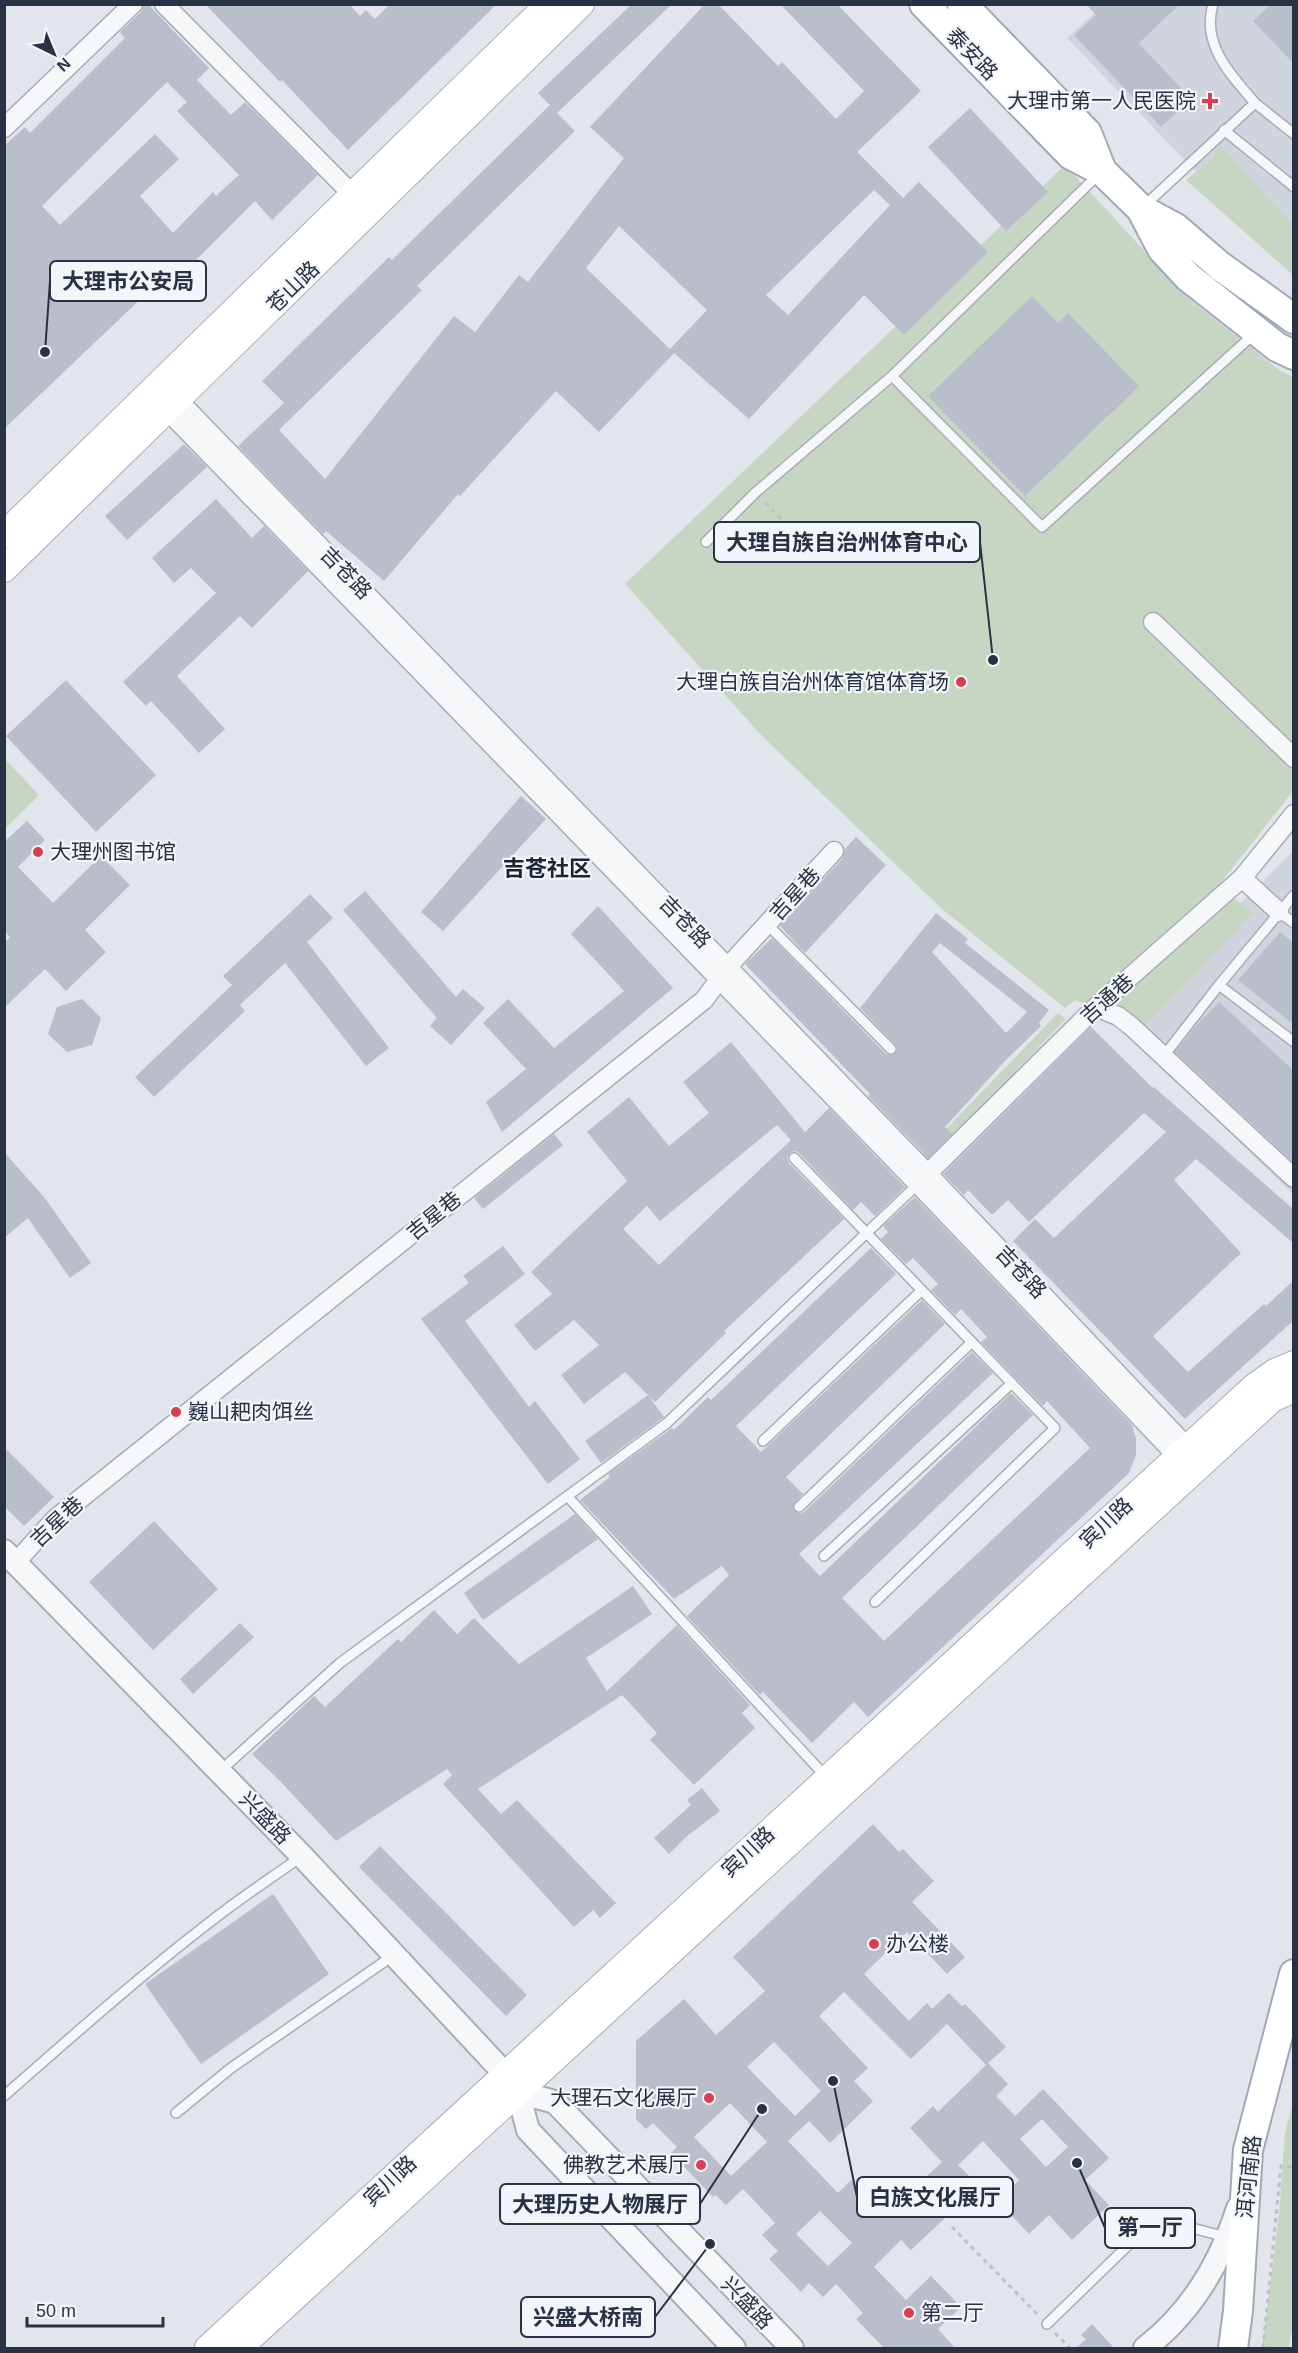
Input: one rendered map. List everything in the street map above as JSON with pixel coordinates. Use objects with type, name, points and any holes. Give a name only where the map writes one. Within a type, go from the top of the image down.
[{"type":"main road","name":"苍山路","points":[[8,551],[353,195],[549,4]]},
{"type":"main road","name":"苍山路","points":[[8,551],[173,405],[581,4]]},
{"type":"main road","name":"泰安路","points":[[924,4],[1071,155],[1102,171],[1141,208],[1176,228],[1220,266],[1293,319]]},
{"type":"main road","name":"泰安路","points":[[962,4],[1087,133],[1102,171]]},
{"type":"main road","name":"泰安路","points":[[1141,208],[1162,249],[1188,277],[1256,332],[1293,355]]},
{"type":"main road","name":"宾川路","points":[[239,2349],[828,1779],[1259,1382],[1293,1364]]},
{"type":"main road","name":"宾川路","points":[[208,2349],[512,2084],[1272,1399],[1293,1389]]},
{"type":"main road","name":"洱河南路","points":[[1233,2349],[1238,2311],[1248,2150],[1293,1974]]},
{"type":"main road","name":"洱河南路","points":[[1252,2349],[1257,2313],[1267,2153],[1293,2050]]},
{"type":"street","points":[[4,128],[133,4]]},
{"type":"street","points":[[164,4],[353,195]]},
{"type":"street","name":"吉苍路","points":[[173,405],[923,1179],[1183,1453]]},
{"type":"street","points":[[1153,622],[1293,758]]},
{"type":"street","name":"吉通巷","points":[[923,1179],[1096,1007],[1242,878],[1293,813]]},
{"type":"street","name":"吉星巷","points":[[10,1557],[704,1000],[767,924],[834,851]]},
{"type":"street","points":[[1242,878],[1286,917]]},
{"type":"street","points":[[1096,1007],[1118,1016],[1293,1179]]},
{"type":"street","name":"兴盛路","points":[[10,1557],[302,1856],[512,2084],[528,2130],[734,2349]]},
{"type":"street","name":"兴盛路","points":[[512,2084],[555,2102],[791,2347]]},
{"type":"street","points":[[1145,2349],[1166,2330],[1197,2295],[1210,2276],[1228,2237],[1245,2184]]},
{"type":"lane","points":[[1214,4],[1209,19],[1213,40],[1226,70],[1255,103],[1293,134]]},
{"type":"lane","points":[[1141,208],[1255,103]]},
{"type":"lane","points":[[1224,130],[1293,187]]},
{"type":"lane","points":[[706,542],[755,493],[892,376],[1102,171]]},
{"type":"lane","points":[[892,376],[1042,528],[1256,332]]},
{"type":"lane","points":[[1163,1057],[1219,985],[1286,917],[1293,895]]},
{"type":"lane","points":[[767,924],[891,1049]]},
{"type":"lane","points":[[1219,985],[1293,1042]]},
{"type":"lane","points":[[794,1158],[1056,1428],[876,1602]]},
{"type":"lane","points":[[220,1771],[340,1663],[667,1423],[923,1179]]},
{"type":"lane","points":[[763,1441],[922,1290]]},
{"type":"lane","points":[[799,1507],[972,1342]]},
{"type":"lane","points":[[824,1556],[1012,1383]]},
{"type":"lane","points":[[568,1497],[828,1779]]},
{"type":"lane","points":[[4,2096],[82,2027],[178,1948],[227,1909],[302,1856]]},
{"type":"lane","points":[[177,2113],[231,2068],[394,1955]]},
{"type":"lane","points":[[1047,2324],[1150,2224],[1162,2220],[1228,2237]]},
{"type":"path","points":[[755,493],[807,544]]},
{"type":"path","points":[[1263,2349],[1281,2166],[1293,2167]]},
{"type":"path","points":[[952,2227],[1071,2349]]},
{"type":"shaded area","name":"大理市第一人民医院","points":[[1103,5],[1293,5],[1293,272],[1067,38]]},
{"type":"shaded area","points":[[1293,851],[1293,1194],[1118,1025]]},
{"type":"green space","points":[[1220,144],[1293,224],[1293,275],[1186,180],[1210,161]]},
{"type":"green space","points":[[1065,165],[1188,298],[1279,370],[1293,377],[1293,791],[1219,885],[1253,914],[1143,1028],[1075,1000],[1065,1008],[942,909],[762,736],[625,584]]},
{"type":"green space","points":[[5,759],[39,795],[5,829]]},
{"type":"green space","points":[[1058,1013],[1066,1019],[927,1163],[920,1156]]},
{"type":"green space","points":[[1293,2102],[1293,2321],[1289,2348],[1262,2348],[1279,2215],[1285,2133]]},
{"type":"building","points":[[144,4],[148,4],[209,68],[197,80],[231,115],[245,102],[318,175],[272,220],[255,201],[175,278],[169,272],[4,429],[4,146],[25,127],[30,133],[125,38],[120,32],[141,12]],"holes":[[[167,82],[187,102],[177,111],[239,175],[216,196],[213,192],[173,233],[140,196],[179,159],[155,134],[60,225],[42,206]]]},
{"type":"building","points":[[205,4],[349,4],[360,16],[366,10],[375,19],[390,4],[497,4],[348,150],[282,80],[280,82]]},
{"type":"building","points":[[632,4],[672,4],[557,113],[575,131],[417,286],[422,290],[279,430],[325,479],[454,316],[475,332],[519,275],[528,282],[624,158],[590,127],[705,4],[718,4],[778,66],[782,62],[836,119],[864,91],[780,4],[837,4],[921,91],[857,152],[903,198],[919,182],[988,252],[904,335],[864,295],[749,419],[674,353],[599,432],[556,391],[460,496],[458,494],[384,581],[326,531],[323,534],[238,446],[284,403],[262,381],[389,257],[392,260],[550,105],[538,93]],"holes":[[[874,190],[890,205],[788,315],[766,295]],[[619,226],[707,310],[670,349],[586,268]]]},
{"type":"building","points":[[1086,4],[1180,4],[1139,43],[1191,99],[1161,127],[1074,35],[1096,15]]},
{"type":"building","points":[[1271,4],[1293,4],[1293,63],[1253,21]]},
{"type":"building","points":[[970,108],[1048,192],[1006,231],[928,147]]},
{"type":"building","points":[[1032,296],[1058,323],[1068,313],[1139,386],[1025,496],[928,396]]},
{"type":"building","points":[[184,444],[207,467],[127,540],[105,516]]},
{"type":"building","points":[[216,499],[252,538],[264,526],[308,571],[252,628],[240,616],[177,676],[225,729],[199,753],[151,701],[146,706],[123,682],[216,593],[191,568],[174,583],[152,558]]},
{"type":"building","points":[[66,680],[156,775],[96,832],[6,736]]},
{"type":"building","points":[[521,796],[546,819],[443,931],[421,912]]},
{"type":"building","points":[[27,821],[45,840],[18,867],[53,903],[101,856],[130,885],[85,930],[106,952],[66,991],[45,969],[4,1008],[4,943],[10,937],[4,931],[4,842]]},
{"type":"building","points":[[856,837],[886,865],[805,953],[780,926],[842,859],[845,849]]},
{"type":"building","points":[[365,891],[456,997],[463,989],[485,1008],[451,1045],[430,1026],[437,1018],[343,910]]},
{"type":"building","points":[[310,894],[333,918],[307,942],[389,1048],[366,1066],[285,963],[240,1005],[245,1011],[154,1097],[135,1077],[232,985],[223,976]]},
{"type":"building","points":[[598,906],[673,988],[502,1132],[486,1102],[526,1069],[483,1023],[508,999],[554,1048],[624,991],[571,934]]},
{"type":"building","points":[[936,913],[968,939],[965,943],[1049,1010],[1039,1023],[1041,1026],[1005,1061],[945,1127],[952,1134],[928,1158],[745,964],[772,938],[886,1054],[893,1055],[897,1051],[896,1045],[860,1008]],"holes":[[[940,943],[1027,1012],[1006,1033],[932,952]]]},
{"type":"building","points":[[1280,932],[1293,942],[1293,1024],[1238,980]]},
{"type":"building","points":[[82,999],[101,1018],[92,1045],[67,1052],[48,1034],[57,1007]]},
{"type":"building","points":[[1219,1002],[1293,1070],[1293,1162],[1175,1052]]},
{"type":"building","points":[[1091,1027],[1153,1088],[1293,1209],[1293,1243],[1196,1159],[1174,1180],[1241,1253],[1153,1336],[1188,1372],[1293,1281],[1293,1321],[1185,1419],[1013,1241],[1035,1219],[1054,1238],[1166,1132],[1144,1113],[1029,1222],[1008,1200],[992,1215],[968,1190],[964,1195],[943,1174]]},
{"type":"building","points":[[731,1042],[805,1132],[829,1108],[905,1187],[875,1216],[861,1202],[853,1210],[799,1153],[795,1151],[790,1153],[787,1157],[789,1163],[844,1219],[724,1331],[726,1333],[655,1402],[625,1372],[584,1404],[561,1375],[599,1345],[574,1320],[535,1351],[514,1325],[552,1294],[531,1272],[627,1181],[587,1132],[629,1097],[669,1146],[709,1113],[683,1082]],"holes":[[[777,1125],[791,1140],[659,1265],[623,1229],[647,1206],[660,1221]]]},
{"type":"building","points":[[554,1134],[563,1145],[483,1209],[474,1198]]},
{"type":"building","points":[[4,1152],[44,1197],[91,1263],[70,1278],[28,1218],[4,1238]]},
{"type":"building","points":[[915,1197],[1132,1425],[1136,1439],[1136,1455],[1129,1473],[868,1717],[854,1702],[812,1743],[763,1692],[760,1695],[687,1616],[729,1575],[722,1566],[674,1599],[580,1500],[610,1477],[608,1474],[672,1428],[674,1430],[708,1397],[711,1400],[871,1248],[896,1274],[736,1426],[761,1452],[922,1300],[945,1324],[786,1477],[803,1494],[793,1505],[795,1512],[800,1514],[804,1512],[972,1352],[993,1373],[799,1554],[820,1576],[1011,1393],[1033,1415],[842,1598],[884,1641],[1090,1448],[1047,1401],[1043,1406],[981,1342],[987,1337],[961,1309],[955,1315],[931,1290],[938,1284],[913,1258],[906,1264],[881,1239],[888,1232],[883,1226]]},
{"type":"building","points":[[503,1246],[525,1274],[465,1321],[529,1407],[535,1401],[580,1459],[548,1484],[421,1319],[469,1283],[463,1276]]},
{"type":"building","points":[[648,1395],[664,1417],[601,1463],[585,1441]]},
{"type":"building","points":[[4,1447],[54,1497],[24,1526],[4,1506]]},
{"type":"building","points":[[575,1514],[598,1539],[483,1620],[464,1593]]},
{"type":"building","points":[[154,1521],[218,1589],[153,1650],[89,1582]]},
{"type":"building","points":[[633,1586],[652,1614],[586,1658],[607,1691],[677,1625],[750,1705],[742,1713],[755,1728],[694,1785],[650,1740],[657,1733],[622,1695],[478,1789],[501,1814],[517,1800],[616,1903],[600,1918],[593,1910],[574,1927],[443,1784],[452,1775],[447,1769],[336,1841],[252,1754],[314,1696],[325,1707],[398,1639],[401,1642],[434,1610],[457,1634],[474,1618],[519,1664]]},
{"type":"building","points":[[240,1623],[254,1637],[193,1694],[180,1679]]},
{"type":"building","points":[[702,1788],[720,1811],[686,1837],[669,1854],[654,1838],[691,1805],[687,1800]]},
{"type":"building","points":[[873,1824],[899,1852],[903,1849],[934,1881],[912,1902],[965,1957],[947,1974],[907,1932],[864,1974],[909,2021],[927,2003],[932,2009],[949,1993],[962,2006],[965,2004],[1006,2047],[988,2063],[1008,2084],[996,2096],[1015,2116],[1043,2089],[1109,2158],[1085,2180],[1109,2205],[1072,2240],[1049,2215],[1029,2234],[998,2201],[1019,2180],[983,2141],[958,2165],[979,2186],[911,2250],[901,2240],[874,2267],[906,2300],[931,2276],[961,2307],[938,2329],[956,2349],[885,2349],[856,2319],[863,2313],[836,2284],[823,2297],[809,2283],[801,2292],[769,2259],[778,2251],[762,2235],[775,2223],[764,2211],[743,2189],[726,2205],[716,2195],[713,2197],[671,2153],[677,2147],[653,2123],[646,2129],[636,2119],[636,2041],[684,1999],[716,2035],[765,1991],[733,1957]],"holes":[[[844,1992],[911,2059],[947,2024],[986,2065],[938,2112],[933,2106],[910,2128],[942,2162],[885,2215],[851,2180],[838,2193],[788,2141],[809,2121],[830,2143],[873,2101],[854,2081],[868,2068],[819,2016]],[[774,2042],[821,2091],[795,2116],[747,2067]],[[730,2103],[767,2142],[731,2176],[694,2137]],[[1042,2119],[1068,2147],[1046,2167],[1020,2139]],[[820,2211],[852,2243],[828,2266],[796,2234]]]},
{"type":"building","points":[[380,1846],[527,1995],[506,2016],[359,1867]]},
{"type":"building","points":[[273,1894],[329,1974],[201,2064],[145,1984]]},
{"type":"building","points":[[1092,2324],[1115,2349],[1075,2349],[1086,2339],[1081,2335]]},
{"type":"place","name":"大理市第一人民医院","points":[[1210,101]]},
{"type":"place","name":"大理市公安局","points":[[45,352]]},
{"type":"place","name":"大理自族自治州体育中心","points":[[993,660]]},
{"type":"place","name":"大理白族自治州体育馆体育场","points":[[961,682]]},
{"type":"place","name":"大理州图书馆","points":[[38,852]]},
{"type":"place","name":"巍山耙肉饵丝","points":[[176,1412]]},
{"type":"place","name":"办公楼","points":[[874,1944]]},
{"type":"place","name":"白族文化展厅","points":[[833,2081]]},
{"type":"place","name":"大理石文化展厅","points":[[709,2098]]},
{"type":"place","name":"大理历史人物展厅","points":[[762,2109]]},
{"type":"place","name":"第一厅","points":[[1077,2163]]},
{"type":"place","name":"佛教艺术展厅","points":[[701,2165]]},
{"type":"place","name":"兴盛大桥南","points":[[710,2244]]},
{"type":"place","name":"第二厅","points":[[909,2313]]},
{"type":"district","name":"吉苍社区","points":[[547,868]]}]
